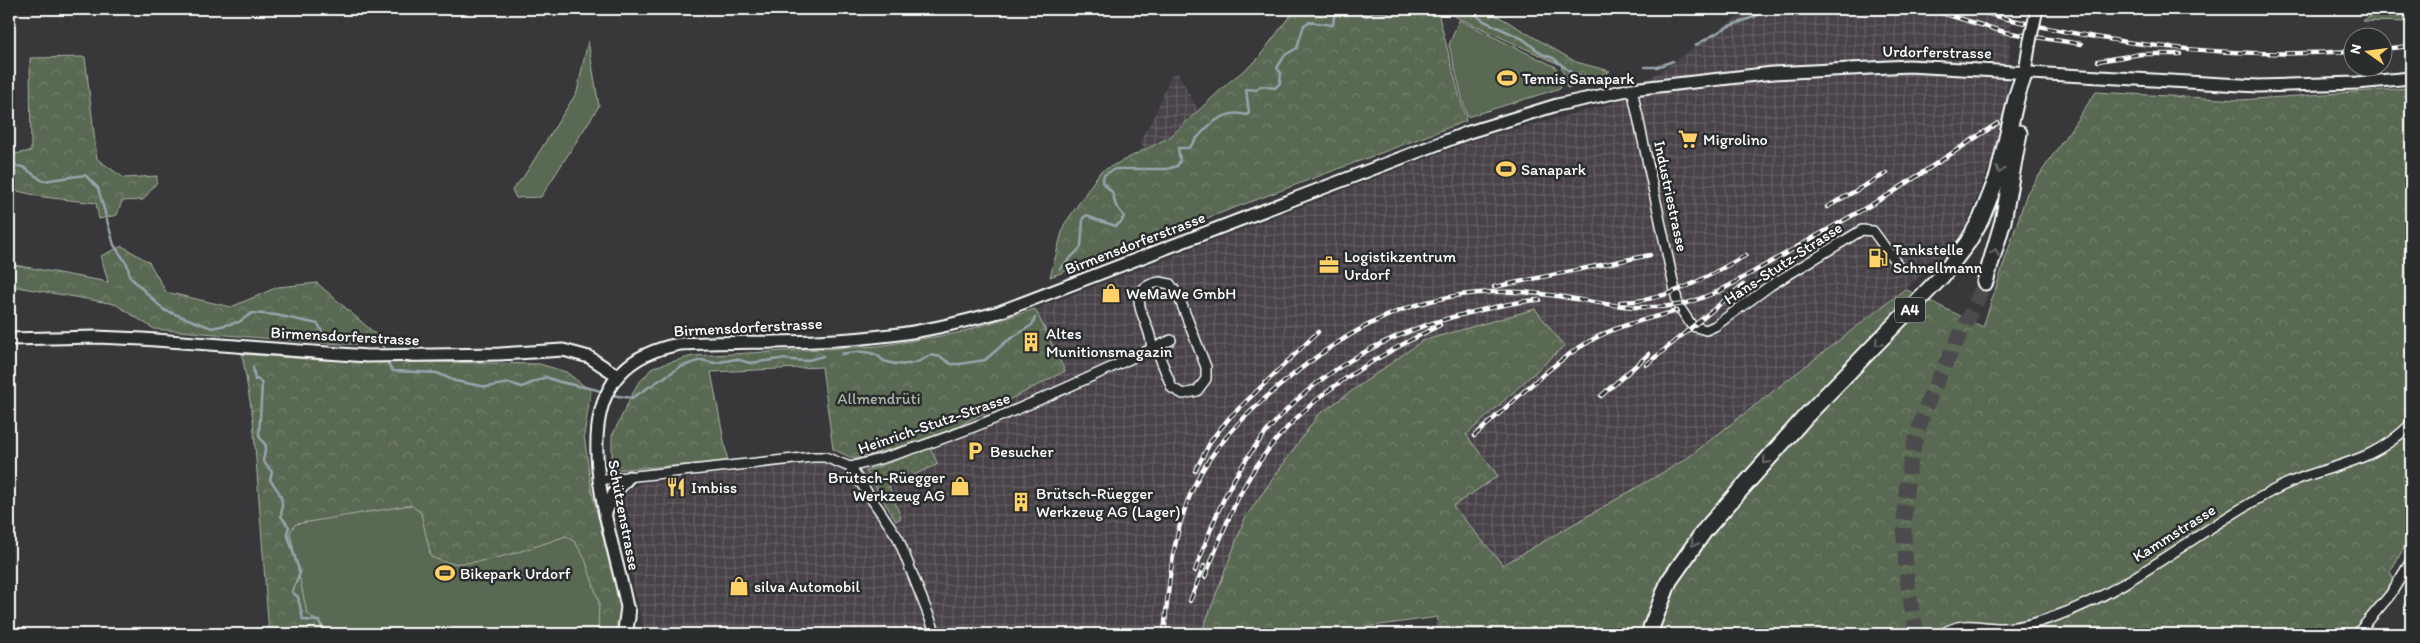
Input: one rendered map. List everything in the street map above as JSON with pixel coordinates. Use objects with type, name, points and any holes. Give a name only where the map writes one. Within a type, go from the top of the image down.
[{"type":"highway","points":[[1985,282],[2003,221],[2026,97],[2025,72]]},
{"type":"highway","name":"A4","points":[[1651,628],[1669,581],[1705,530],[1806,416],[1942,276],[1968,242],[1981,219],[1998,176],[2016,95],[2025,72]]},
{"type":"main road","points":[[2025,72],[2037,9]]},
{"type":"main road","name":"Urdorferstrasse","points":[[1469,132],[1557,105],[1632,89],[1765,73],[1867,67],[1909,66],[2258,86],[2357,83],[2411,78]]},
{"type":"main road","name":"Birmensdorferstrasse","points":[[9,339],[142,338],[376,356],[500,354],[564,350],[589,356],[615,380],[650,352],[680,344],[890,336],[936,328],[992,314],[1469,132]]},
{"type":"main road","name":"Schützenstrasse","points":[[615,380],[604,403],[598,428],[596,454],[598,480],[632,634]]},
{"type":"main road","points":[[605,515],[614,493],[629,477]]},
{"type":"main road","points":[[625,634],[628,611]]},
{"type":"street","name":"Industriestrasse","points":[[1632,89],[1680,310]]},
{"type":"street","name":"Hans-Stutz-Strasse","points":[[1680,310],[1692,326],[1706,330],[1771,285],[1866,229],[1873,230],[1897,264]]},
{"type":"street","points":[[1153,283],[1170,284],[1178,295],[1203,358],[1206,379],[1197,392],[1184,394],[1172,388],[1159,356],[1151,349],[1152,341],[1145,326],[1139,302],[1140,294],[1153,283]]},
{"type":"street","name":"Heinrich-Stutz-Strasse","points":[[598,480],[825,456],[850,467],[940,440],[990,422],[1172,340]]},
{"type":"street","name":"Kammstrasse","points":[[1942,634],[1954,626],[1973,624],[1997,628],[2025,626],[2057,616],[2089,602],[2273,490],[2365,458],[2387,445],[2411,424]]},
{"type":"street","points":[[850,467],[898,538],[936,634]]},
{"type":"street","points":[[2357,634],[2390,595],[2411,561]]},
{"type":"street","points":[[2408,634],[2411,628]]},
{"type":"shaded area","points":[[1750,9],[1969,9],[2012,21],[2003,134],[1957,245],[1905,289],[1686,459],[1503,565],[1453,506],[1466,435],[1563,346],[1245,518],[1201,634],[645,634],[619,522],[619,504],[625,490],[642,483],[854,459],[939,436],[1064,371],[1035,309],[1477,139],[1614,103]]},
{"type":"shaded area","points":[[1178,73],[1198,110],[1169,137],[1144,149],[1139,141],[1153,119],[1171,75]]},
{"type":"green space","points":[[1295,9],[1437,9],[1466,121],[1050,277],[1064,225],[1100,172],[1170,137],[1229,82],[1256,61]]},
{"type":"green space","points":[[1439,9],[1486,9],[1576,62],[1610,71],[1598,80],[1567,88],[1561,65]]},
{"type":"green space","points":[[2385,9],[2411,9],[2411,22],[2362,21]]},
{"type":"green space","name":"Tennis Sanapark","points":[[1459,20],[1556,67],[1561,88],[1467,117],[1449,45]]},
{"type":"green space","points":[[588,41],[599,106],[541,197],[516,198],[512,190],[524,176],[577,92]]},
{"type":"green space","points":[[85,57],[97,159],[124,178],[157,176],[157,182],[143,200],[122,201],[117,215],[99,219],[96,203],[43,197],[9,189],[9,155],[31,151],[30,58]]},
{"type":"green space","points":[[2411,88],[2411,547],[2405,546],[2390,572],[2395,580],[2383,598],[2350,634],[1436,634],[1438,617],[1316,634],[1201,634],[1245,518],[1318,415],[1422,341],[1535,309],[1564,346],[1466,435],[1498,476],[1453,506],[1503,565],[1686,459],[1905,289],[1983,327],[2027,193],[2096,92],[2240,100]]},
{"type":"green space","points":[[122,246],[149,262],[166,292],[231,307],[278,287],[317,283],[387,344],[336,344],[154,329],[115,304],[9,284],[9,264],[108,282],[101,256]]},
{"type":"green space","name":"Allmendrüti","points":[[1035,309],[1065,371],[939,436],[854,459],[833,449],[822,367],[711,372],[728,462],[612,470],[612,436],[637,385],[653,367],[693,356],[878,346],[958,333]]},
{"type":"green space","points":[[242,354],[320,360],[540,364],[566,372],[591,391],[584,435],[592,492],[623,619],[620,634],[269,634],[253,419]]},
{"type":"green space","points":[[930,448],[938,464],[889,486],[901,518],[896,521],[866,471]]},
{"type":"green space","name":"Bikepark Urdorf","points":[[411,505],[421,513],[431,557],[445,562],[463,563],[493,559],[566,536],[575,542],[585,559],[599,602],[598,631],[589,634],[539,634],[523,627],[489,634],[333,634],[307,613],[290,532],[296,524]]},
{"type":"waterway","points":[[1060,269],[1081,247],[1083,218],[1087,215],[1116,226],[1122,221],[1124,216],[1116,206],[1112,192],[1102,182],[1104,175],[1115,169],[1167,169],[1177,166],[1180,161],[1178,148],[1189,148],[1200,134],[1221,117],[1229,114],[1247,115],[1249,113],[1246,89],[1256,90],[1261,86],[1275,88],[1280,83],[1281,73],[1277,68],[1285,55],[1297,48],[1304,25],[1309,22],[1333,25],[1335,9]]},
{"type":"waterway","points":[[1359,9],[1367,16],[1373,12],[1388,13],[1389,9]]},
{"type":"waterway","points":[[1468,9],[1484,21],[1523,39],[1542,54],[1553,58],[1573,74],[1585,77],[1604,75]]},
{"type":"waterway","points":[[1696,45],[1727,27],[1756,16],[1766,9]]},
{"type":"waterway","points":[[1645,67],[1657,67],[1673,61]]},
{"type":"waterway","points":[[9,169],[11,165],[23,167],[43,181],[85,175],[98,188],[114,245],[127,264],[130,277],[164,310],[212,328],[239,322],[252,313],[276,315],[318,324],[325,337],[356,337],[373,341],[384,347]]},
{"type":"waterway","points":[[842,354],[866,352],[884,361],[902,364],[914,363],[930,355],[941,357],[951,364],[985,360],[1007,341],[1032,325],[1035,318]]},
{"type":"waterway","points":[[611,395],[632,398],[680,367],[701,360],[715,363],[736,359],[750,363],[780,359],[805,361],[823,356]]},
{"type":"waterway","points":[[388,364],[393,371],[437,373],[455,381],[487,387],[509,383],[522,387],[546,377],[606,393]]},
{"type":"waterway","points":[[253,367],[255,380],[258,379],[262,384],[259,436],[266,446],[263,461],[272,472],[270,480],[281,496],[281,516],[289,527],[287,533],[300,573],[292,592],[298,597],[303,620],[319,621],[325,634]]},
{"type":"waterway","points":[[505,634],[525,631],[533,634]]},
{"type":"tunnel","points":[[1917,634],[1911,603],[1904,542],[1907,482],[1921,422],[1932,392],[1985,282]]},
{"type":"railway","points":[[1929,9],[2004,32],[2081,44]]},
{"type":"railway","points":[[1970,9],[2063,31],[2159,46],[2207,51],[2256,53],[2342,51]]},
{"type":"railway","points":[[2392,48],[2411,46]]},
{"type":"railway","points":[[2098,61],[2141,54],[2180,54]]},
{"type":"railway","points":[[1718,292],[1890,194],[1998,123]]},
{"type":"railway","points":[[1827,207],[1887,173]]},
{"type":"railway","points":[[1494,287],[1650,255]]},
{"type":"railway","points":[[1620,302],[1654,298],[1670,293],[1701,280],[1746,255]]},
{"type":"railway","points":[[1646,365],[1743,285]]},
{"type":"railway","points":[[1164,634],[1176,540],[1187,504],[1201,472],[1220,445],[1253,409],[1304,366],[1332,346],[1388,316],[1417,305],[1449,297],[1482,293],[1518,292],[1617,305],[1657,307],[1689,302],[1724,289]]},
{"type":"railway","points":[[1195,571],[1219,509],[1237,474],[1258,443],[1282,415],[1309,390],[1338,368],[1402,334],[1473,312],[1514,303],[1540,300]]},
{"type":"railway","points":[[1474,436],[1545,373],[1575,350],[1600,335],[1677,311]]},
{"type":"railway","points":[[1205,577],[1240,494],[1264,455],[1284,430],[1331,389],[1356,371],[1440,325]]},
{"type":"railway","points":[[1195,471],[1212,439],[1230,417],[1318,332]]},
{"type":"railway","points":[[1601,396],[1649,354]]},
{"type":"railway","points":[[1190,601],[1204,566]]},
{"type":"place","name":"Tennis Sanapark","points":[[1507,78]]},
{"type":"place","name":"Migrolino","points":[[1688,139]]},
{"type":"place","name":"Sanapark","points":[[1506,169]]},
{"type":"place","name":"Tankstelle Schnellmann","points":[[1878,258]]},
{"type":"place","name":"Logistikzentrum Urdorf","points":[[1329,265]]},
{"type":"place","name":"WeMaWe GmbH","points":[[1111,293]]},
{"type":"place","name":"Altes Munitionsmagazin","points":[[1031,342]]},
{"type":"place","name":"Besucher","points":[[975,451]]},
{"type":"place","name":"Brütsch-Rüegger Werkzeug AG","points":[[960,486]]},
{"type":"place","name":"Imbiss","points":[[676,487]]},
{"type":"place","name":"Brütsch-Rüegger Werkzeug AG (Lager)","points":[[1021,502]]},
{"type":"place","name":"Bikepark Urdorf","points":[[445,573]]},
{"type":"place","name":"silva Automobil","points":[[739,586]]}]
